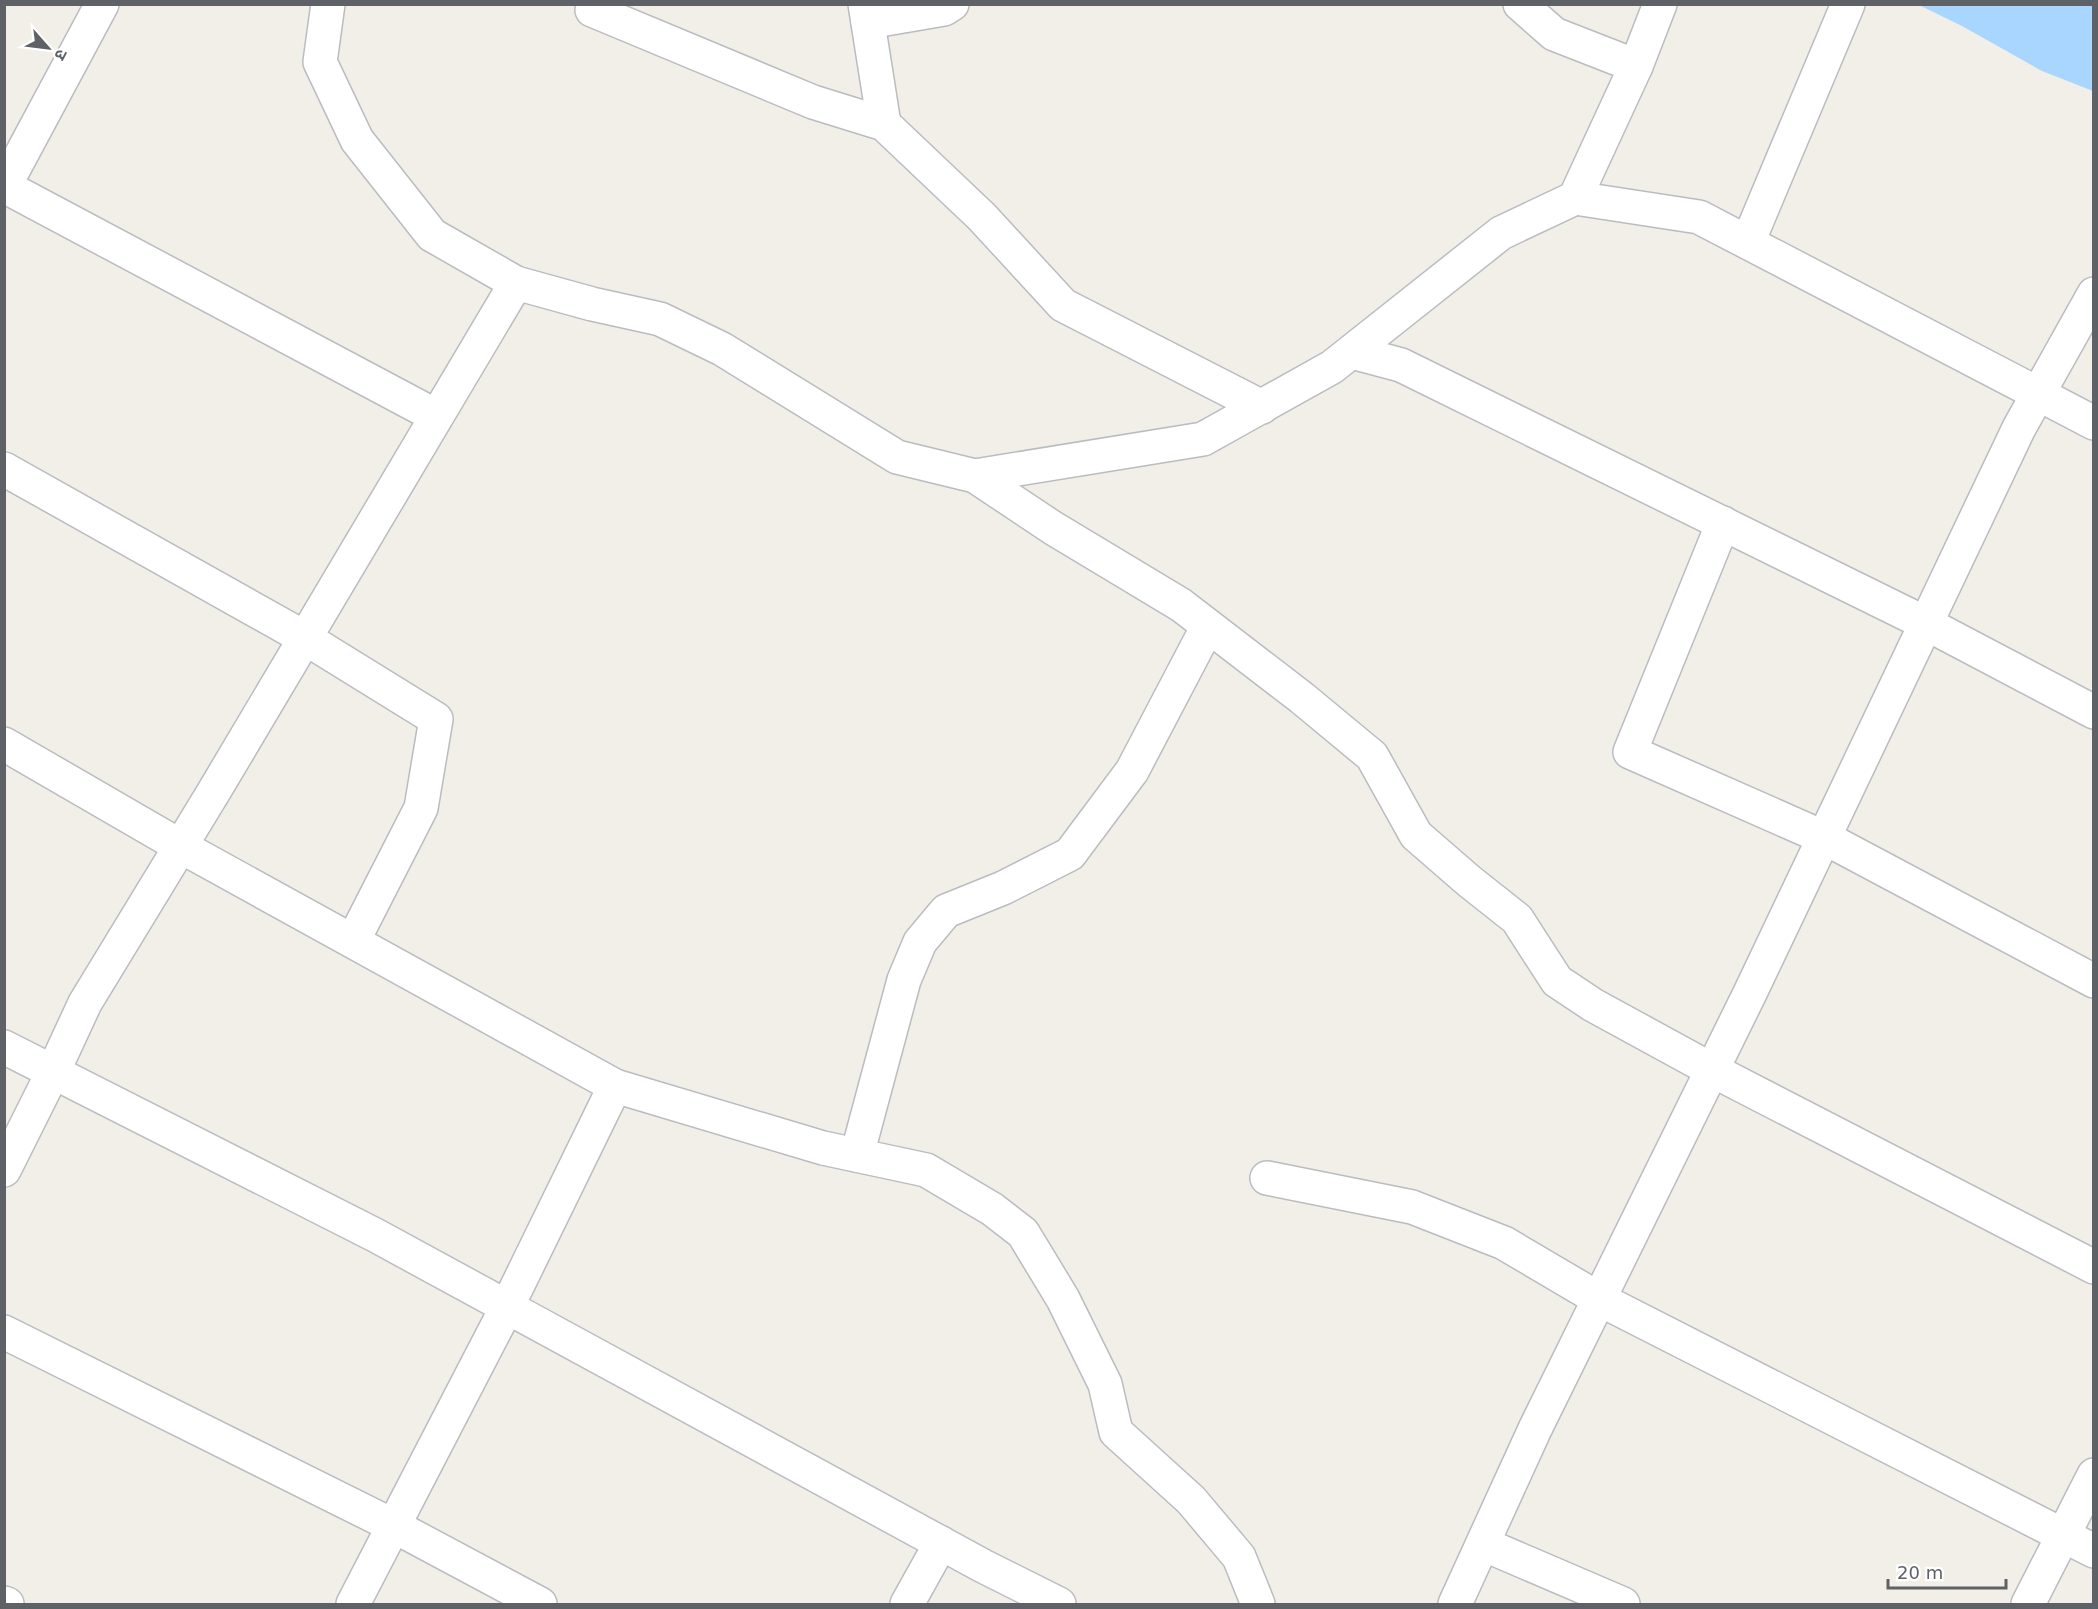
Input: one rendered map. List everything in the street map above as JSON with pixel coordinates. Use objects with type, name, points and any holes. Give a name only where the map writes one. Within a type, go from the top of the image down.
[{"type":"street","points":[[102,4],[5,186],[436,416]]},
{"type":"street","points":[[328,4],[320,62],[357,140],[432,235],[516,283],[592,304],[660,319],[722,349],[897,457],[975,476],[1053,528],[1181,605],[1302,698],[1372,756],[1416,835],[1517,919],[1557,981],[1593,1005],[1712,1070],[2094,1267]]},
{"type":"street","points":[[884,124],[866,13],[945,9],[952,4]]},
{"type":"street","points":[[1520,4],[1554,34],[1636,66]]},
{"type":"street","points":[[1575,198],[1636,66],[1660,4]]},
{"type":"street","points":[[1748,242],[1848,4]]},
{"type":"street","points":[[592,10],[813,102],[884,124],[982,217],[1063,305],[1262,406]]},
{"type":"street","points":[[975,476],[1203,439],[1332,367],[1501,233],[1575,198],[1699,217],[2094,423]]},
{"type":"street","points":[[4,1170],[53,1072],[84,1002],[180,846],[516,283]]},
{"type":"street","points":[[1455,1605],[1535,1429],[1825,838],[2014,438],[2094,294]]},
{"type":"street","points":[[1352,352],[1401,364],[1927,624],[2094,712]]},
{"type":"street","points":[[4,469],[304,638],[436,719],[421,808],[353,941]]},
{"type":"street","points":[[1723,523],[1630,752],[1825,838],[2094,981]]},
{"type":"street","points":[[857,1155],[904,980],[920,942],[946,911],[1003,888],[1070,854],[1132,771],[1208,626]]},
{"type":"street","points":[[4,744],[180,846],[615,1086],[823,1148],[926,1170],[992,1209],[1023,1233],[1063,1299],[1105,1384],[1116,1432],[1191,1500],[1239,1557],[1258,1605]]},
{"type":"street","points":[[4,1047],[365,1230],[1059,1605]]},
{"type":"street","points":[[353,1605],[507,1307],[615,1086]]},
{"type":"street","points":[[1267,1178],[1412,1207],[1504,1243],[1599,1299],[2094,1551]]},
{"type":"street","points":[[4,1332],[394,1526],[540,1605]]},
{"type":"street","points":[[2028,1605],[2094,1475]]},
{"type":"street","points":[[907,1605],[941,1543]]},
{"type":"street","points":[[1483,1544],[1623,1605]]},
{"type":"water","points":[[1919,5],[2093,5],[2093,91],[2042,71],[1962,26]]}]
